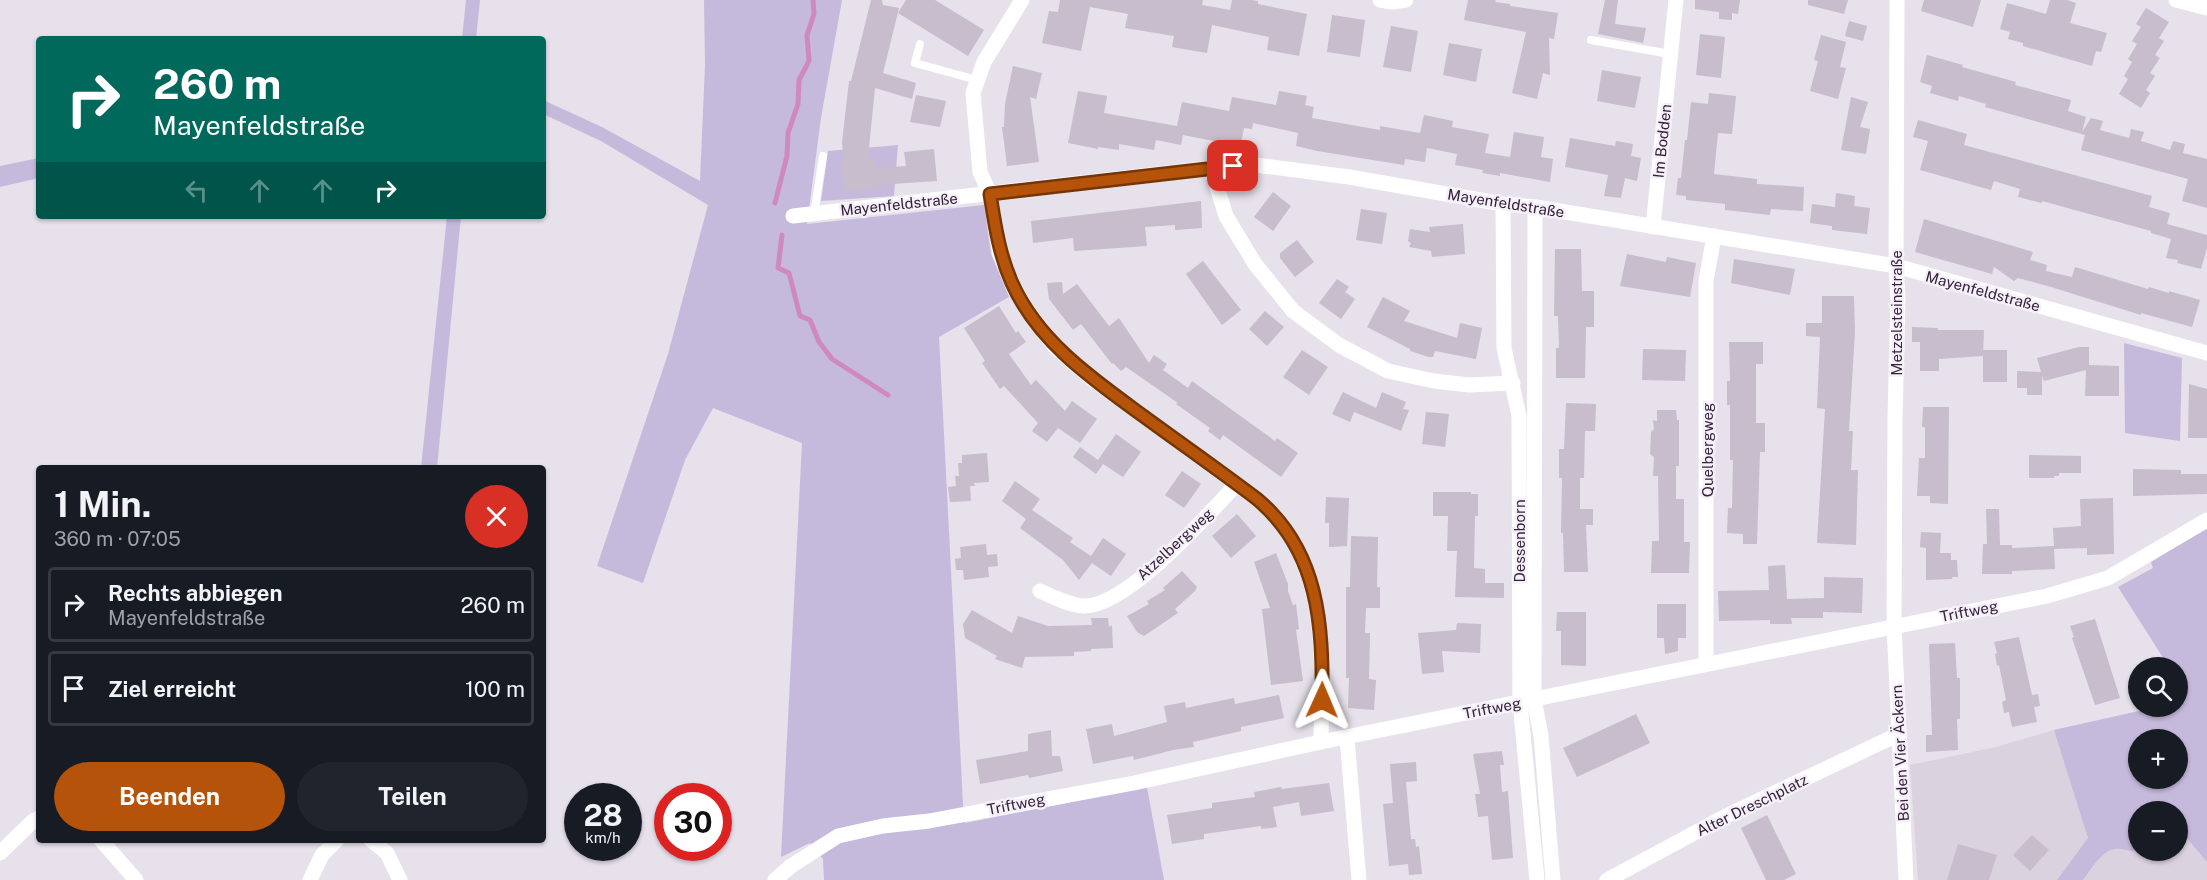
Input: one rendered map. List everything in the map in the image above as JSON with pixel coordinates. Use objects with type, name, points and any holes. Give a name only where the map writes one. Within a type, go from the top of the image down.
[{"type":"street","points":[[1380,0],[1406,0]]},
{"type":"street","name":"Im Bodden","points":[[1653,227],[1676,0]]},
{"type":"street","name":"Metzelsteinstraße","points":[[1894,626],[1894,418],[1898,299],[1896,266],[1897,0]]},
{"type":"street","points":[[2176,0],[2207,8]]},
{"type":"street","points":[[1019,1],[984,62],[973,93],[980,172],[990,194],[1000,254],[1012,285],[1054,346],[1091,378],[1268,508],[1288,532],[1299,550],[1311,580],[1318,608],[1322,658],[1321,742]]},
{"type":"street","name":"Mayenfeldstraße","points":[[793,216],[1211,168],[1256,165],[1349,177],[1503,204],[1535,207],[1896,266],[2206,350]]},
{"type":"street","points":[[1211,168],[1226,216],[1255,264],[1293,311],[1339,345],[1388,371],[1434,381],[1469,385],[1513,383]]},
{"type":"street","name":"Dessenborn","points":[[1503,204],[1504,348],[1519,416],[1527,701],[1537,880]]},
{"type":"street","name":"Dessenborn","points":[[1535,207],[1527,701],[1541,736],[1553,880]]},
{"type":"street","name":"Quelbergweg","points":[[1706,664],[1706,281],[1714,236]]},
{"type":"street","name":"Atzelbergweg","points":[[1040,591],[1058,599],[1085,606],[1115,596],[1149,572],[1237,484]]},
{"type":"street","name":"Triftweg","points":[[775,880],[791,866],[838,836],[883,826],[929,821],[1134,783],[1321,742],[2047,596],[2108,578],[2207,520]]},
{"type":"street","name":"Bei den Vier Äckern","points":[[1894,626],[1906,880]]},
{"type":"street","name":"Alter Dreschplatz","points":[[1607,880],[1726,816],[1899,734]]},
{"type":"street","points":[[1347,738],[1359,880]]},
{"type":"street","points":[[0,854],[36,820]]},
{"type":"street","points":[[104,843],[136,880]]},
{"type":"street","points":[[310,880],[322,855],[334,843]]},
{"type":"street","points":[[375,843],[387,853],[400,880]]},
{"type":"lane","points":[[1591,40],[1670,54]]},
{"type":"lane","points":[[920,44],[915,63],[977,80]]},
{"type":"lane","points":[[814,214],[823,156]]},
{"type":"shaded area","points":[[466,0],[480,0],[476,36],[462,36]]},
{"type":"shaded area","points":[[704,0],[842,0],[821,118],[807,224],[984,205],[991,254],[1009,297],[939,337],[965,823],[1147,787],[1164,880],[824,880],[823,859],[810,843],[781,857],[802,443],[713,408],[685,460],[643,583],[597,566],[668,354],[708,205],[601,141],[546,115],[546,101],[602,127],[700,181],[705,65]]},
{"type":"shaded area","points":[[898,145],[894,196],[821,201],[828,151]]},
{"type":"shaded area","points":[[36,159],[36,179],[0,187],[0,166]]},
{"type":"shaded area","points":[[447,219],[461,219],[437,465],[421,465]]},
{"type":"shaded area","points":[[2124,343],[2182,358],[2180,441],[2125,433]]},
{"type":"shaded area","points":[[2207,527],[2207,862],[2188,839],[2188,801],[2128,801],[2128,850],[2110,850],[2083,880],[2057,880],[2088,838],[2054,730],[2128,713],[2128,717],[2188,717],[2188,657],[2163,657],[2118,587],[2153,568],[2151,562]]},
{"type":"shaded area","points":[[2128,713],[2128,717],[2165,717],[2176,729],[2128,729],[2128,789],[2188,789],[2188,744],[2207,766],[2207,880],[1918,880],[1910,765],[1996,747],[2054,730]]},
{"type":"building","points":[[871,0],[882,0],[883,5],[899,8],[883,73],[916,83],[912,99],[875,88],[868,158],[874,158],[876,168],[906,166],[904,152],[934,149],[937,181],[877,185],[878,188],[844,191],[841,161],[844,161],[842,142],[849,81],[851,81]]},
{"type":"building","points":[[906,0],[935,0],[984,30],[968,56],[898,13]]},
{"type":"building","points":[[1060,0],[1203,0],[1202,5],[1230,10],[1232,0],[1251,0],[1258,1],[1258,4],[1307,14],[1299,56],[1267,50],[1269,37],[1212,25],[1207,53],[1172,47],[1174,36],[1125,28],[1128,14],[1090,7],[1081,51],[1042,43],[1049,11],[1058,12]]},
{"type":"building","points":[[1468,0],[1496,0],[1495,2],[1510,4],[1510,6],[1558,13],[1554,39],[1549,38],[1550,75],[1543,73],[1537,99],[1512,93],[1526,32],[1464,20]]},
{"type":"building","points":[[1605,0],[1618,0],[1615,24],[1646,28],[1643,43],[1598,34]]},
{"type":"building","points":[[1695,0],[1740,0],[1738,14],[1732,13],[1732,20],[1719,19],[1719,12],[1695,9]]},
{"type":"building","points":[[1808,0],[1848,0],[1844,14],[1808,5]]},
{"type":"building","points":[[1924,0],[1981,0],[1973,27],[1921,11]]},
{"type":"building","points":[[2050,0],[2067,0],[2076,3],[2070,23],[2107,33],[2101,52],[2096,51],[2092,66],[2023,46],[2023,43],[2008,39],[2010,32],[2000,29],[2007,3],[2046,14]]},
{"type":"building","points":[[2146,8],[2169,22],[2159,38],[2164,41],[2155,55],[2160,58],[2150,73],[2155,76],[2146,90],[2150,93],[2141,108],[2119,94],[2128,79],[2124,76],[2132,62],[2128,59],[2137,44],[2132,41],[2141,27],[2136,24]]},
{"type":"building","points":[[1332,15],[1365,20],[1360,57],[1327,52]]},
{"type":"building","points":[[1849,21],[1867,26],[1863,41],[1845,36]]},
{"type":"building","points":[[1391,26],[1418,31],[1411,72],[1383,67]]},
{"type":"building","points":[[1700,34],[1725,37],[1721,78],[1696,75]]},
{"type":"building","points":[[1821,35],[1846,42],[1840,67],[1846,68],[1838,99],[1810,91],[1818,61],[1814,60]]},
{"type":"building","points":[[1449,43],[1482,49],[1476,82],[1443,75]]},
{"type":"building","points":[[1927,55],[2016,82],[2015,85],[2071,100],[2068,111],[2086,117],[2082,132],[2091,118],[2103,121],[2100,130],[2129,138],[2131,129],[2144,132],[2141,141],[2170,150],[2173,141],[2185,144],[2183,153],[2207,159],[2207,208],[2182,201],[2188,179],[2081,150],[2085,135],[1985,107],[1986,104],[1959,96],[1958,101],[1930,93],[1932,86],[1920,82]]},
{"type":"building","points":[[1013,66],[1042,73],[1036,99],[1030,97],[1039,162],[1007,166],[1002,127],[1004,127],[1005,104]]},
{"type":"building","points":[[1602,70],[1641,77],[1635,108],[1597,101]]},
{"type":"building","points":[[1078,91],[1107,96],[1104,113],[1177,126],[1182,102],[1229,111],[1232,97],[1276,105],[1279,91],[1307,96],[1305,105],[1314,107],[1312,118],[1380,130],[1380,126],[1420,133],[1424,115],[1453,121],[1452,127],[1489,134],[1485,153],[1510,157],[1514,132],[1544,137],[1541,157],[1553,159],[1550,182],[1500,173],[1500,176],[1482,173],[1483,170],[1455,165],[1457,154],[1427,148],[1425,162],[1405,159],[1404,165],[1317,151],[1296,146],[1298,133],[1253,123],[1252,129],[1244,128],[1240,148],[1183,135],[1181,145],[1156,140],[1154,150],[1119,144],[1119,150],[1098,147],[1098,149],[1068,143]]},
{"type":"building","points":[[1709,93],[1736,96],[1732,134],[1718,133],[1714,174],[1757,179],[1757,184],[1804,187],[1803,211],[1771,209],[1770,215],[1725,210],[1725,204],[1686,200],[1686,196],[1676,195],[1678,178],[1681,178],[1691,102],[1708,104]]},
{"type":"building","points":[[916,95],[946,101],[940,127],[910,122]]},
{"type":"building","points":[[1851,97],[1868,102],[1860,127],[1870,129],[1866,154],[1841,150]]},
{"type":"building","points":[[1918,120],[1967,134],[1964,145],[2152,196],[2149,207],[2170,213],[2167,224],[2207,235],[2207,248],[2201,269],[2166,258],[2171,239],[2151,233],[2151,231],[2042,201],[2042,203],[2018,197],[2020,189],[1994,181],[1991,190],[1920,170],[1928,141],[1913,137]]},
{"type":"building","points":[[1570,138],[1615,146],[1616,141],[1633,144],[1631,156],[1641,158],[1637,181],[1625,178],[1621,198],[1604,196],[1608,175],[1565,167]]},
{"type":"building","points":[[1273,192],[1291,206],[1273,231],[1254,217]]},
{"type":"building","points":[[1836,193],[1855,196],[1854,206],[1870,208],[1867,234],[1832,230],[1832,226],[1810,223],[1812,204],[1835,207]]},
{"type":"building","points":[[1201,201],[1202,228],[1175,230],[1175,225],[1145,227],[1147,246],[1074,251],[1073,238],[1033,243],[1031,221]]},
{"type":"building","points":[[1361,209],[1387,213],[1382,244],[1356,240]]},
{"type":"building","points":[[1924,219],[2033,252],[2030,260],[2047,265],[2046,271],[2072,277],[2075,267],[2148,289],[2149,287],[2169,293],[2169,291],[2200,300],[2192,327],[2141,313],[2141,315],[2018,278],[2014,281],[1994,267],[1992,274],[1915,252]]},
{"type":"building","points":[[1463,224],[1465,254],[1432,257],[1431,251],[1409,247],[1410,229],[1430,232],[1429,227]]},
{"type":"building","points":[[1297,240],[1314,262],[1295,277],[1280,258],[1280,253]]},
{"type":"building","points":[[1555,249],[1581,249],[1582,291],[1594,291],[1594,327],[1586,327],[1585,378],[1556,378],[1556,348],[1559,348],[1558,316],[1554,316]]},
{"type":"building","points":[[1627,254],[1666,262],[1667,257],[1696,263],[1690,297],[1620,286]]},
{"type":"building","points":[[1734,259],[1795,269],[1790,295],[1731,283]]},
{"type":"building","points":[[1203,261],[1241,310],[1222,325],[1186,274]]},
{"type":"building","points":[[1337,279],[1349,287],[1345,292],[1355,299],[1341,319],[1319,303]]},
{"type":"building","points":[[1062,282],[1063,294],[1077,284],[1109,326],[1119,318],[1149,363],[1154,355],[1167,364],[1163,370],[1188,388],[1192,381],[1275,441],[1277,438],[1298,453],[1281,477],[1223,435],[1220,440],[1208,431],[1210,428],[1176,404],[1178,403],[1126,367],[1121,371],[1112,364],[1081,324],[1073,330],[1049,299],[1047,283]]},
{"type":"building","points":[[1822,296],[1854,296],[1855,332],[1849,431],[1853,431],[1851,470],[1858,470],[1856,545],[1817,543],[1825,409],[1817,408],[1820,337],[1806,336],[1806,323],[1822,323]]},
{"type":"building","points":[[1383,297],[1410,311],[1404,321],[1457,338],[1460,323],[1482,328],[1476,359],[1435,351],[1433,357],[1429,357],[1410,351],[1367,327]]},
{"type":"building","points":[[999,306],[1016,333],[1018,331],[1026,342],[1009,354],[1031,385],[1036,380],[1065,411],[1072,401],[1097,419],[1080,443],[1058,428],[1047,442],[1032,431],[1038,423],[1004,386],[1000,389],[982,363],[985,361],[964,328]]},
{"type":"building","points":[[1265,311],[1284,327],[1267,346],[1249,329]]},
{"type":"building","points":[[1912,327],[1938,328],[1938,330],[1984,330],[1983,356],[1939,359],[1939,371],[1920,371],[1920,342],[1912,342]]},
{"type":"building","points":[[1729,342],[1763,342],[1763,364],[1756,364],[1756,423],[1765,423],[1765,452],[1760,452],[1757,544],[1743,544],[1743,534],[1727,533],[1728,508],[1732,508],[1733,460],[1730,460],[1730,405],[1727,405],[1727,381],[1730,381]]},
{"type":"building","points":[[2079,347],[2089,347],[2089,365],[2119,366],[2119,396],[2085,396],[2086,370],[2044,381],[2042,376],[2042,395],[2027,395],[2027,388],[2017,388],[2017,371],[2041,372],[2037,358]]},
{"type":"building","points":[[1643,349],[1686,350],[1685,381],[1642,380]]},
{"type":"building","points":[[1302,350],[1328,367],[1309,395],[1283,377]]},
{"type":"building","points":[[1983,350],[2007,350],[2007,382],[1983,382]]},
{"type":"building","points":[[2189,384],[2207,389],[2207,438],[2188,438]]},
{"type":"building","points":[[1343,392],[1376,408],[1382,392],[1406,402],[1403,409],[1409,410],[1401,431],[1354,412],[1350,422],[1332,414]]},
{"type":"building","points":[[1566,403],[1596,404],[1595,431],[1585,431],[1584,478],[1580,478],[1580,509],[1593,509],[1593,525],[1586,525],[1588,572],[1564,572],[1563,533],[1561,533],[1562,478],[1559,478],[1559,449],[1564,449]]},
{"type":"building","points":[[1923,407],[1949,407],[1948,504],[1930,503],[1930,496],[1917,496],[1919,458],[1925,458]]},
{"type":"building","points":[[1657,410],[1676,410],[1677,420],[1679,420],[1676,499],[1684,499],[1684,542],[1690,542],[1689,573],[1651,573],[1652,541],[1659,541],[1658,476],[1653,476],[1654,457],[1650,454],[1651,432],[1654,429],[1653,420],[1657,421]]},
{"type":"building","points":[[1426,412],[1449,414],[1445,447],[1422,444]]},
{"type":"building","points":[[1116,434],[1141,452],[1123,477],[1103,464],[1096,474],[1073,457],[1080,447],[1098,460]]},
{"type":"building","points":[[987,453],[989,482],[974,483],[975,486],[970,486],[971,501],[950,502],[948,487],[956,486],[955,476],[959,476],[958,463],[962,463],[962,455]]},
{"type":"building","points":[[2029,455],[2081,456],[2081,473],[2059,473],[2059,476],[2054,476],[2054,478],[2029,478]]},
{"type":"building","points":[[2133,469],[2181,470],[2181,474],[2207,474],[2207,494],[2133,496]]},
{"type":"building","points":[[1182,471],[1201,484],[1184,508],[1165,495]]},
{"type":"building","points":[[1015,481],[1040,499],[1032,510],[1073,538],[1070,542],[1091,556],[1103,538],[1126,554],[1111,576],[1092,563],[1079,580],[1063,560],[1020,528],[1026,519],[1002,501]]},
{"type":"building","points":[[1433,492],[1478,494],[1478,516],[1475,516],[1474,568],[1485,569],[1485,583],[1504,583],[1504,598],[1455,597],[1457,551],[1447,551],[1448,516],[1433,516]]},
{"type":"building","points":[[1326,497],[1349,498],[1347,546],[1329,547],[1329,523],[1325,523]]},
{"type":"building","points":[[2113,498],[2114,554],[2087,555],[2087,548],[2054,549],[2055,569],[2012,571],[2012,574],[1982,574],[1983,544],[1987,544],[1986,509],[1999,509],[2000,545],[2012,545],[2012,548],[2054,546],[2053,528],[2081,526],[2080,499]]},
{"type":"building","points":[[1237,514],[1256,536],[1231,558],[1212,536]]},
{"type":"building","points":[[1921,532],[1941,533],[1940,553],[1951,553],[1951,560],[1957,560],[1958,577],[1926,580],[1926,548],[1920,547]]},
{"type":"building","points":[[1351,536],[1378,537],[1377,587],[1380,587],[1380,608],[1366,608],[1365,633],[1370,633],[1369,679],[1376,680],[1374,710],[1348,708],[1346,587],[1350,587]]},
{"type":"building","points":[[986,544],[987,555],[997,554],[998,566],[988,567],[989,577],[964,580],[963,570],[956,570],[955,559],[961,558],[960,547]]},
{"type":"building","points":[[1276,553],[1293,605],[1296,604],[1299,629],[1296,630],[1303,681],[1271,685],[1262,609],[1270,608],[1254,562]]},
{"type":"building","points":[[1785,565],[1787,599],[1824,598],[1824,577],[1863,578],[1862,613],[1823,612],[1823,618],[1791,618],[1792,624],[1770,624],[1770,620],[1719,621],[1718,591],[1769,590],[1768,566]]},
{"type":"building","points":[[1182,571],[1197,587],[1195,591],[1175,609],[1178,613],[1144,636],[1137,632],[1127,616],[1149,604],[1147,601],[1165,590],[1163,588]]},
{"type":"building","points":[[1657,604],[1686,604],[1686,638],[1678,638],[1678,651],[1665,654],[1664,638],[1657,638]]},
{"type":"building","points":[[972,610],[1012,633],[1018,616],[1048,626],[1092,625],[1091,618],[1108,618],[1109,627],[1112,625],[1113,648],[1074,652],[1074,656],[1025,657],[1022,668],[995,659],[997,656],[965,638],[963,624]]},
{"type":"building","points":[[1557,612],[1586,612],[1586,666],[1561,665],[1561,631],[1556,631]]},
{"type":"building","points":[[2095,619],[2120,698],[2095,705],[2070,626]]},
{"type":"building","points":[[1457,623],[1481,624],[1480,653],[1442,651],[1444,672],[1422,674],[1418,633],[1456,630]]},
{"type":"building","points":[[2019,637],[2032,695],[2038,694],[2040,706],[2034,707],[2037,722],[2012,727],[2009,712],[2004,713],[2002,702],[2006,700],[1999,665],[1997,666],[1994,642]]},
{"type":"building","points":[[1955,643],[1957,678],[1960,678],[1960,719],[1957,719],[1958,750],[1926,752],[1926,735],[1932,735],[1929,644]]},
{"type":"building","points":[[1279,695],[1284,718],[1241,727],[1241,731],[1193,742],[1194,747],[1134,760],[1133,756],[1093,764],[1086,729],[1112,724],[1114,736],[1167,722],[1164,706],[1185,702],[1186,708],[1234,698],[1235,704]]},
{"type":"building","points":[[1636,714],[1650,743],[1577,777],[1563,748]]},
{"type":"building","points":[[1051,730],[1052,756],[1060,756],[1063,771],[980,784],[976,760],[1028,751],[1028,734]]},
{"type":"building","points":[[1502,751],[1504,765],[1500,765],[1502,792],[1508,791],[1513,858],[1492,860],[1488,816],[1478,817],[1475,794],[1480,794],[1473,754]]},
{"type":"building","points":[[1416,762],[1417,781],[1406,782],[1411,839],[1415,839],[1416,847],[1419,846],[1422,874],[1409,875],[1408,864],[1389,866],[1383,804],[1393,803],[1390,764]]},
{"type":"building","points":[[1329,783],[1334,811],[1301,816],[1299,802],[1273,807],[1277,827],[1261,829],[1261,826],[1204,834],[1204,839],[1172,844],[1167,815],[1212,808],[1212,803],[1255,797],[1254,792]]},
{"type":"building","points":[[1767,815],[1796,874],[1784,880],[1766,880],[1741,828]]},
{"type":"building","points":[[2032,835],[2049,850],[2030,871],[2013,855]]},
{"type":"building","points":[[1958,844],[1997,855],[1989,880],[1947,880]]},
{"type":"waterway","points":[[775,203],[787,156],[788,133],[798,104],[799,80],[809,61],[807,35],[814,14],[813,0]]},
{"type":"waterway","points":[[782,235],[778,268],[789,273],[800,316],[810,320],[819,342],[832,359],[888,395]]},
{"type":"route","points":[[1233,166],[990,194],[1000,254],[1012,285],[1054,346],[1091,378],[1257,499],[1268,508],[1288,532],[1299,550],[1311,580],[1318,608],[1322,658],[1322,700]]}]
